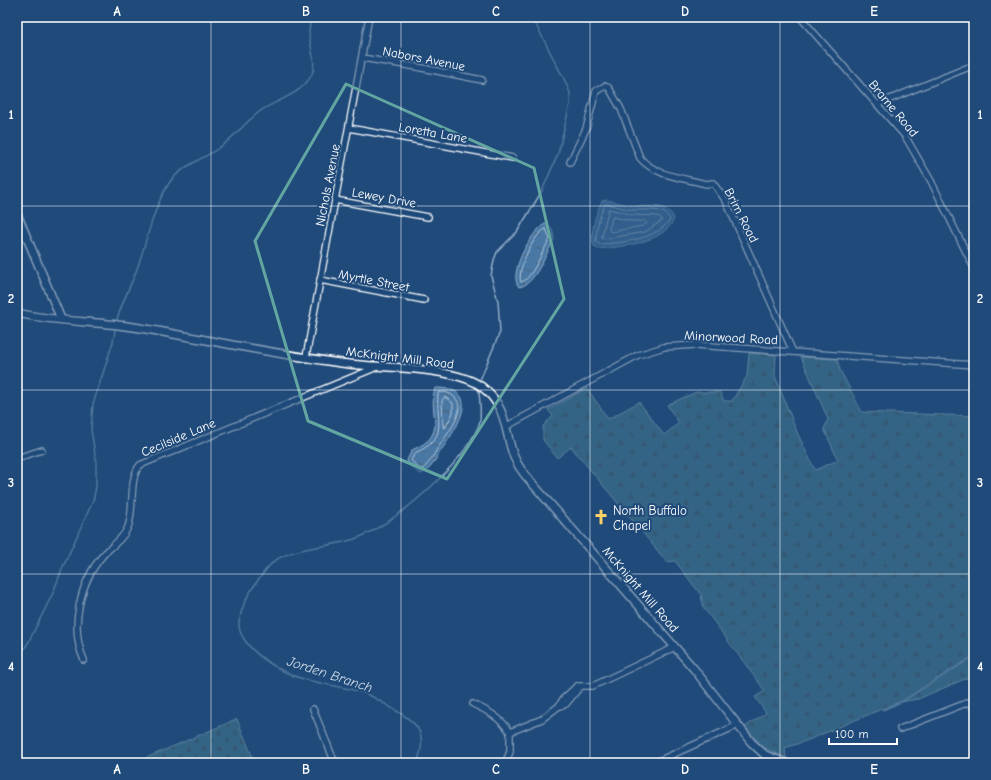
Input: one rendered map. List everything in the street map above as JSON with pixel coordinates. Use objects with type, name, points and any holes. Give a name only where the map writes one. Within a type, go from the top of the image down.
[{"type":"street","name":"Nichols Avenue","points":[[306,357],[369,17]]},
{"type":"street","name":"Brame Road","points":[[800,17],[900,129],[912,146],[974,268]]},
{"type":"street","name":"Nabors Avenue","points":[[362,58],[482,80]]},
{"type":"street","points":[[878,104],[974,64]]},
{"type":"street","name":"Brim Road","points":[[570,162],[586,129],[596,91],[605,86],[609,88],[621,109],[640,158],[645,164],[657,171],[706,184],[713,183],[726,201],[793,352]]},
{"type":"street","name":"Loretta Lane","points":[[349,128],[513,158]]},
{"type":"street","name":"Lewey Drive","points":[[335,200],[428,217]]},
{"type":"street","points":[[17,214],[61,319]]},
{"type":"street","name":"Myrtle Street","points":[[320,280],[424,300]]},
{"type":"street","name":"McKnight Mill Road","points":[[17,313],[136,327],[306,357],[377,367],[447,374],[470,380],[483,388],[494,398],[501,411],[514,456],[525,475],[716,695],[759,750],[786,763]]},
{"type":"street","name":"Minorwood Road","points":[[506,426],[626,361],[653,350],[674,345],[696,344],[974,365]]},
{"type":"street","name":"Cecilside Lane","points":[[84,660],[79,647],[76,630],[82,595],[98,561],[122,536],[128,526],[135,473],[140,464],[377,367]]},
{"type":"street","points":[[17,458],[42,450]]},
{"type":"street","points":[[510,732],[542,719],[559,706],[566,704],[579,686],[593,686],[675,647]]},
{"type":"street","points":[[900,729],[972,701],[974,710]]},
{"type":"street","points":[[474,704],[497,717],[505,724],[510,732],[510,752],[505,763]]},
{"type":"street","points":[[313,709],[335,763]]},
{"type":"street","points":[[654,763],[738,725]]},
{"type":"highlighted area","points":[[346,84],[534,168],[564,299],[447,479],[308,421],[255,241]]},
{"type":"green space","points":[[749,353],[776,355],[775,376],[797,432],[815,470],[838,460],[824,429],[828,419],[801,357],[837,359],[840,370],[862,412],[974,416],[974,675],[918,699],[896,703],[806,741],[785,748],[786,758],[763,747],[745,727],[766,713],[755,697],[765,691],[703,607],[701,595],[675,561],[667,562],[571,447],[557,458],[543,440],[543,426],[553,416],[548,410],[587,388],[608,419],[639,402],[664,435],[679,423],[667,405],[696,392],[720,392],[724,401],[732,401],[747,376]]},
{"type":"green space","points":[[237,719],[255,763],[134,763]]},
{"type":"water","points":[[606,200],[633,206],[656,206],[667,210],[671,213],[674,219],[669,227],[652,239],[630,245],[598,249],[594,246],[592,236],[600,206],[602,201]]},
{"type":"water","points":[[545,224],[552,230],[554,240],[535,275],[525,285],[519,287],[516,281],[516,273],[523,253],[534,235]]},
{"type":"water","points":[[435,388],[450,390],[459,394],[463,402],[462,411],[454,431],[433,464],[424,473],[420,474],[408,464],[407,460],[412,450],[424,444],[434,431],[435,424],[433,398]]},
{"type":"waterway","points":[[117,320],[138,266],[156,209],[172,179],[183,169],[225,143],[259,112],[302,87],[312,74],[314,64],[309,37],[311,17]]},
{"type":"waterway","name":"Jorden Branch","points":[[480,380],[500,332],[498,301],[491,276],[494,260],[497,252],[517,232],[542,191],[558,154],[570,104],[570,93],[565,81],[532,17]]},
{"type":"waterway","points":[[17,661],[28,643],[53,593],[62,569],[93,501],[96,487],[96,460],[91,430],[93,404],[113,342],[115,330]]},
{"type":"waterway","name":"Jorden Branch","points":[[417,763],[422,744],[421,737],[419,730],[409,719],[365,693],[302,679],[288,674],[259,656],[250,647],[239,630],[239,623],[243,606],[250,592],[265,570],[276,560],[295,552],[350,541],[360,537],[376,529],[392,518],[427,490],[458,458],[470,442],[478,427],[481,414],[479,390]]},
{"type":"waterway","points":[[883,710],[901,702],[974,656]]},
{"type":"place","name":"North Buffalo Chapel","points":[[601,517]]}]
